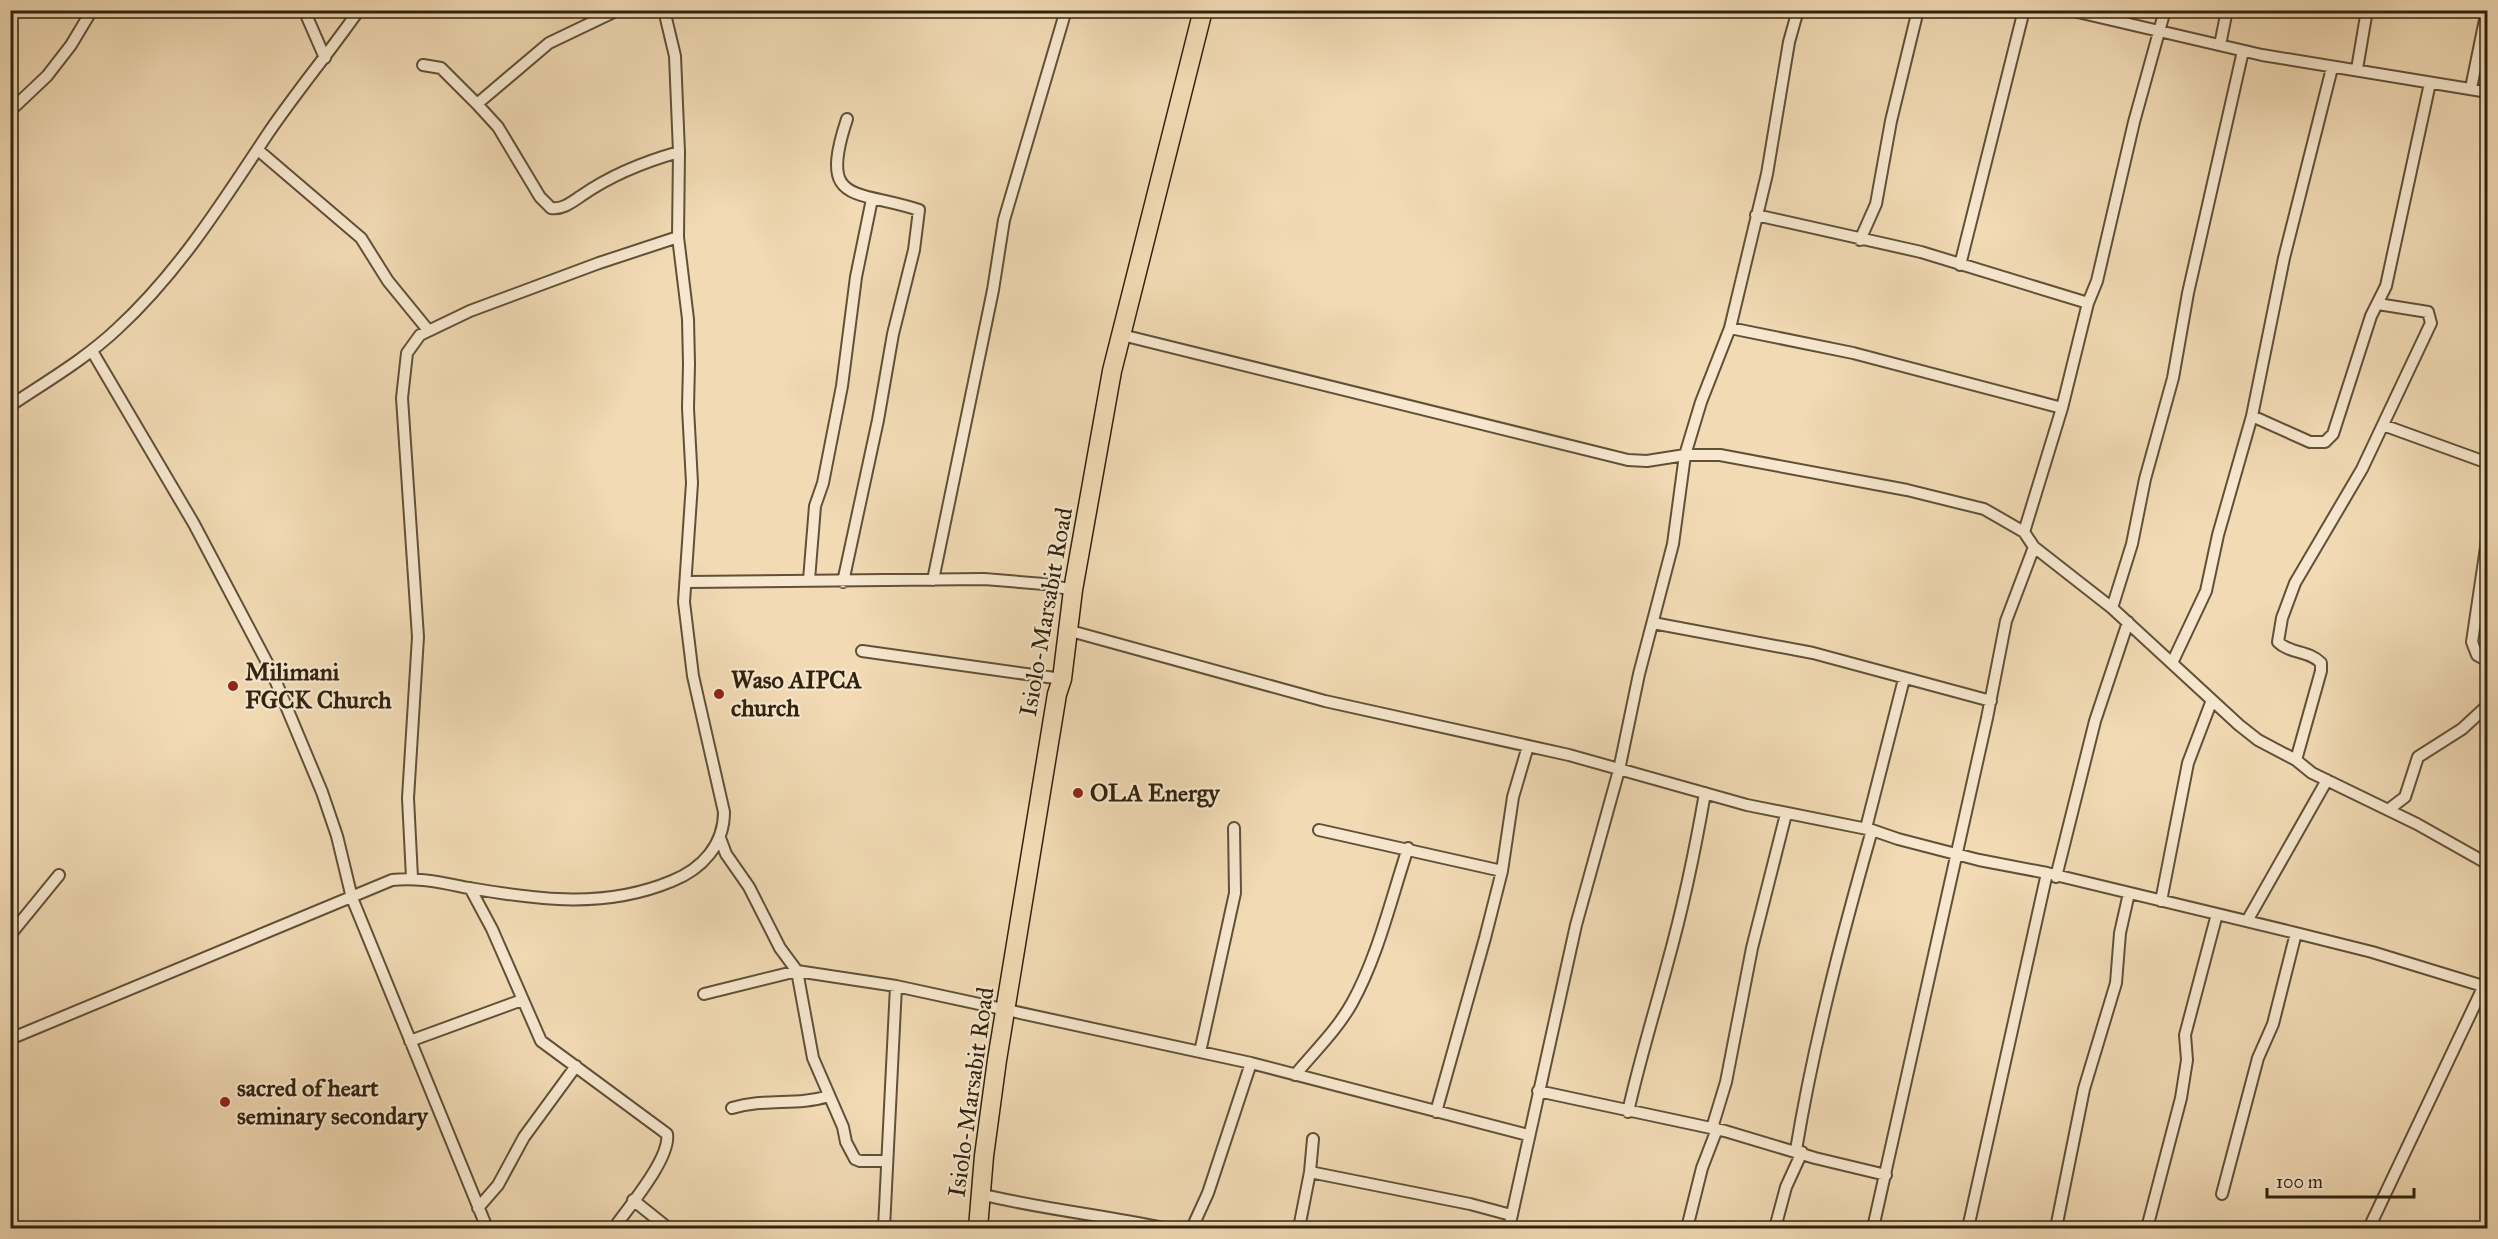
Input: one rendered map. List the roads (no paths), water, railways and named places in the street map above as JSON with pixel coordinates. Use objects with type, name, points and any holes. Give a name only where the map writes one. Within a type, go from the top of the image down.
[{"type":"highway","name":"Isiolo-Marsabit Road","points":[[978,1228],[980,1194],[1005,1008],[1055,705],[1062,679],[1073,590],[1112,371],[1203,10]]},
{"type":"street","points":[[10,111],[47,76],[71,45],[92,10]]},
{"type":"street","points":[[304,10],[325,58]]},
{"type":"street","points":[[10,406],[92,351],[140,307],[169,275],[219,210],[258,150],[359,10]]},
{"type":"street","points":[[477,104],[553,40],[618,10]]},
{"type":"street","points":[[10,1039],[392,880],[412,878],[471,888],[584,900],[635,895],[691,872],[710,854],[720,838],[724,821],[722,799],[689,655],[684,602],[688,582],[692,483],[687,319],[678,237],[679,153],[675,56],[664,10]]},
{"type":"street","points":[[933,580],[993,290],[1004,220],[1066,10]]},
{"type":"street","points":[[1509,1228],[1576,925],[1619,770],[1673,544],[1685,455],[1701,402],[1730,328],[1767,174],[1789,42],[1798,10]]},
{"type":"street","points":[[1860,240],[1876,204],[1891,121],[1918,10]]},
{"type":"street","points":[[1960,265],[2024,10]]},
{"type":"street","points":[[2069,10],[2094,13],[2158,32],[2243,51],[2332,68],[2357,69],[2487,92]]},
{"type":"street","points":[[2024,532],[2062,408],[2088,303],[2097,281],[2134,122],[2165,10]]},
{"type":"street","points":[[2220,45],[2227,10]]},
{"type":"street","points":[[2357,69],[2367,10]]},
{"type":"street","points":[[2471,88],[2487,10]]},
{"type":"street","points":[[2112,608],[2132,544],[2145,479],[2173,378],[2188,293],[2243,51]]},
{"type":"street","points":[[423,65],[441,68],[498,127],[540,197],[554,209],[573,201],[618,173],[679,153]]},
{"type":"street","points":[[2172,663],[2206,591],[2218,535],[2252,416],[2284,258],[2332,68]]},
{"type":"street","points":[[2252,416],[2310,442],[2320,443],[2329,439],[2342,412],[2371,316],[2386,286],[2430,83]]},
{"type":"street","points":[[843,582],[893,334],[919,223],[919,210],[872,200],[846,188],[836,177],[839,143],[847,119]]},
{"type":"street","points":[[258,150],[361,238],[388,281],[428,330]]},
{"type":"street","points":[[809,580],[815,506],[823,483],[842,386],[856,277],[872,200]]},
{"type":"street","points":[[1756,215],[1921,252],[2088,303]]},
{"type":"street","points":[[412,878],[408,798],[418,637],[402,384],[407,354],[420,335],[428,330],[539,285],[678,237]]},
{"type":"street","points":[[2296,760],[2321,671],[2321,663],[2306,653],[2285,649],[2278,642],[2282,618],[2300,573],[2337,515],[2383,425],[2432,319],[2428,312],[2378,304]]},
{"type":"street","points":[[1730,328],[1853,353],[2062,408]]},
{"type":"street","points":[[1122,335],[1628,460],[1647,461],[1685,455],[1738,458],[1926,494],[1984,509],[2024,532],[2034,547],[2112,608],[2211,700],[2258,740],[2296,760],[2312,773],[2388,810],[2487,864]]},
{"type":"street","points":[[92,351],[194,524],[272,670],[322,792],[337,836],[352,898],[487,1228]]},
{"type":"street","points":[[2383,425],[2487,463]]},
{"type":"street","points":[[2487,534],[2472,642],[2477,655],[2487,661]]},
{"type":"street","points":[[1873,1228],[1958,854],[2006,621],[2034,547]]},
{"type":"street","points":[[688,582],[984,579],[1044,584],[1073,590]]},
{"type":"street","points":[[1968,1228],[2052,875],[2095,721],[2128,622]]},
{"type":"street","points":[[1653,623],[1813,653],[1991,701]]},
{"type":"street","points":[[1067,630],[1325,701],[1528,746],[1786,814],[1869,829],[1958,854],[2247,921],[2485,982],[2369,1228]]},
{"type":"street","points":[[862,651],[1062,679]]},
{"type":"street","points":[[1775,1228],[1799,1151],[1811,1058],[1904,679]]},
{"type":"street","points":[[2161,901],[2188,763],[2211,700]]},
{"type":"street","points":[[2388,810],[2405,797],[2418,757],[2462,729],[2487,705]]},
{"type":"street","points":[[1436,1112],[1502,871],[1514,797],[1528,746]]},
{"type":"street","points":[[2247,921],[2327,780]]},
{"type":"street","points":[[1628,1112],[1641,1054],[1671,951],[1695,846],[1704,793]]},
{"type":"street","points":[[1687,1228],[1726,1082],[1752,948],[1786,814]]},
{"type":"street","points":[[1200,1052],[1235,893],[1234,828]]},
{"type":"street","points":[[1319,830],[1408,848],[1502,871]]},
{"type":"street","points":[[720,838],[726,854],[749,887],[780,948],[797,971],[813,1058],[855,1159],[886,1161]]},
{"type":"street","points":[[1295,1075],[1330,1035],[1351,1006],[1365,979],[1408,848]]},
{"type":"street","points":[[10,935],[59,875]]},
{"type":"street","points":[[471,888],[492,929],[541,1041],[667,1134],[667,1143],[662,1158],[614,1228]]},
{"type":"street","points":[[2056,1228],[2084,1089],[2116,983],[2120,933],[2129,894]]},
{"type":"street","points":[[2147,1228],[2181,1098],[2187,1060],[2185,1035],[2217,914]]},
{"type":"street","points":[[2222,1194],[2258,1058],[2273,1023],[2296,933]]},
{"type":"street","points":[[704,994],[797,971],[896,986],[1251,1063],[1528,1135]]},
{"type":"street","points":[[884,1228],[896,986]]},
{"type":"street","points":[[410,1041],[522,1000]]},
{"type":"street","points":[[1192,1228],[1208,1193],[1251,1063]]},
{"type":"street","points":[[478,1208],[498,1185],[540,1113],[576,1066]]},
{"type":"street","points":[[1538,1091],[1628,1112],[1714,1128],[1799,1151],[1815,1158],[1886,1174]]},
{"type":"street","points":[[732,1108],[767,1101],[807,1102],[829,1096]]},
{"type":"street","points":[[1299,1228],[1310,1172],[1313,1139]]},
{"type":"street","points":[[1310,1172],[1470,1204],[1511,1215]]},
{"type":"street","points":[[980,1194],[1029,1206],[1102,1215],[1164,1228]]},
{"type":"street","points":[[633,1200],[668,1228]]},
{"type":"place","name":"Milimani FGCK Church","points":[[233,686]]},
{"type":"place","name":"Waso AIPCA church","points":[[719,694]]},
{"type":"place","name":"OLA Energy","points":[[1078,793]]},
{"type":"place","name":"sacred of heart seminary secondary","points":[[225,1102]]}]
